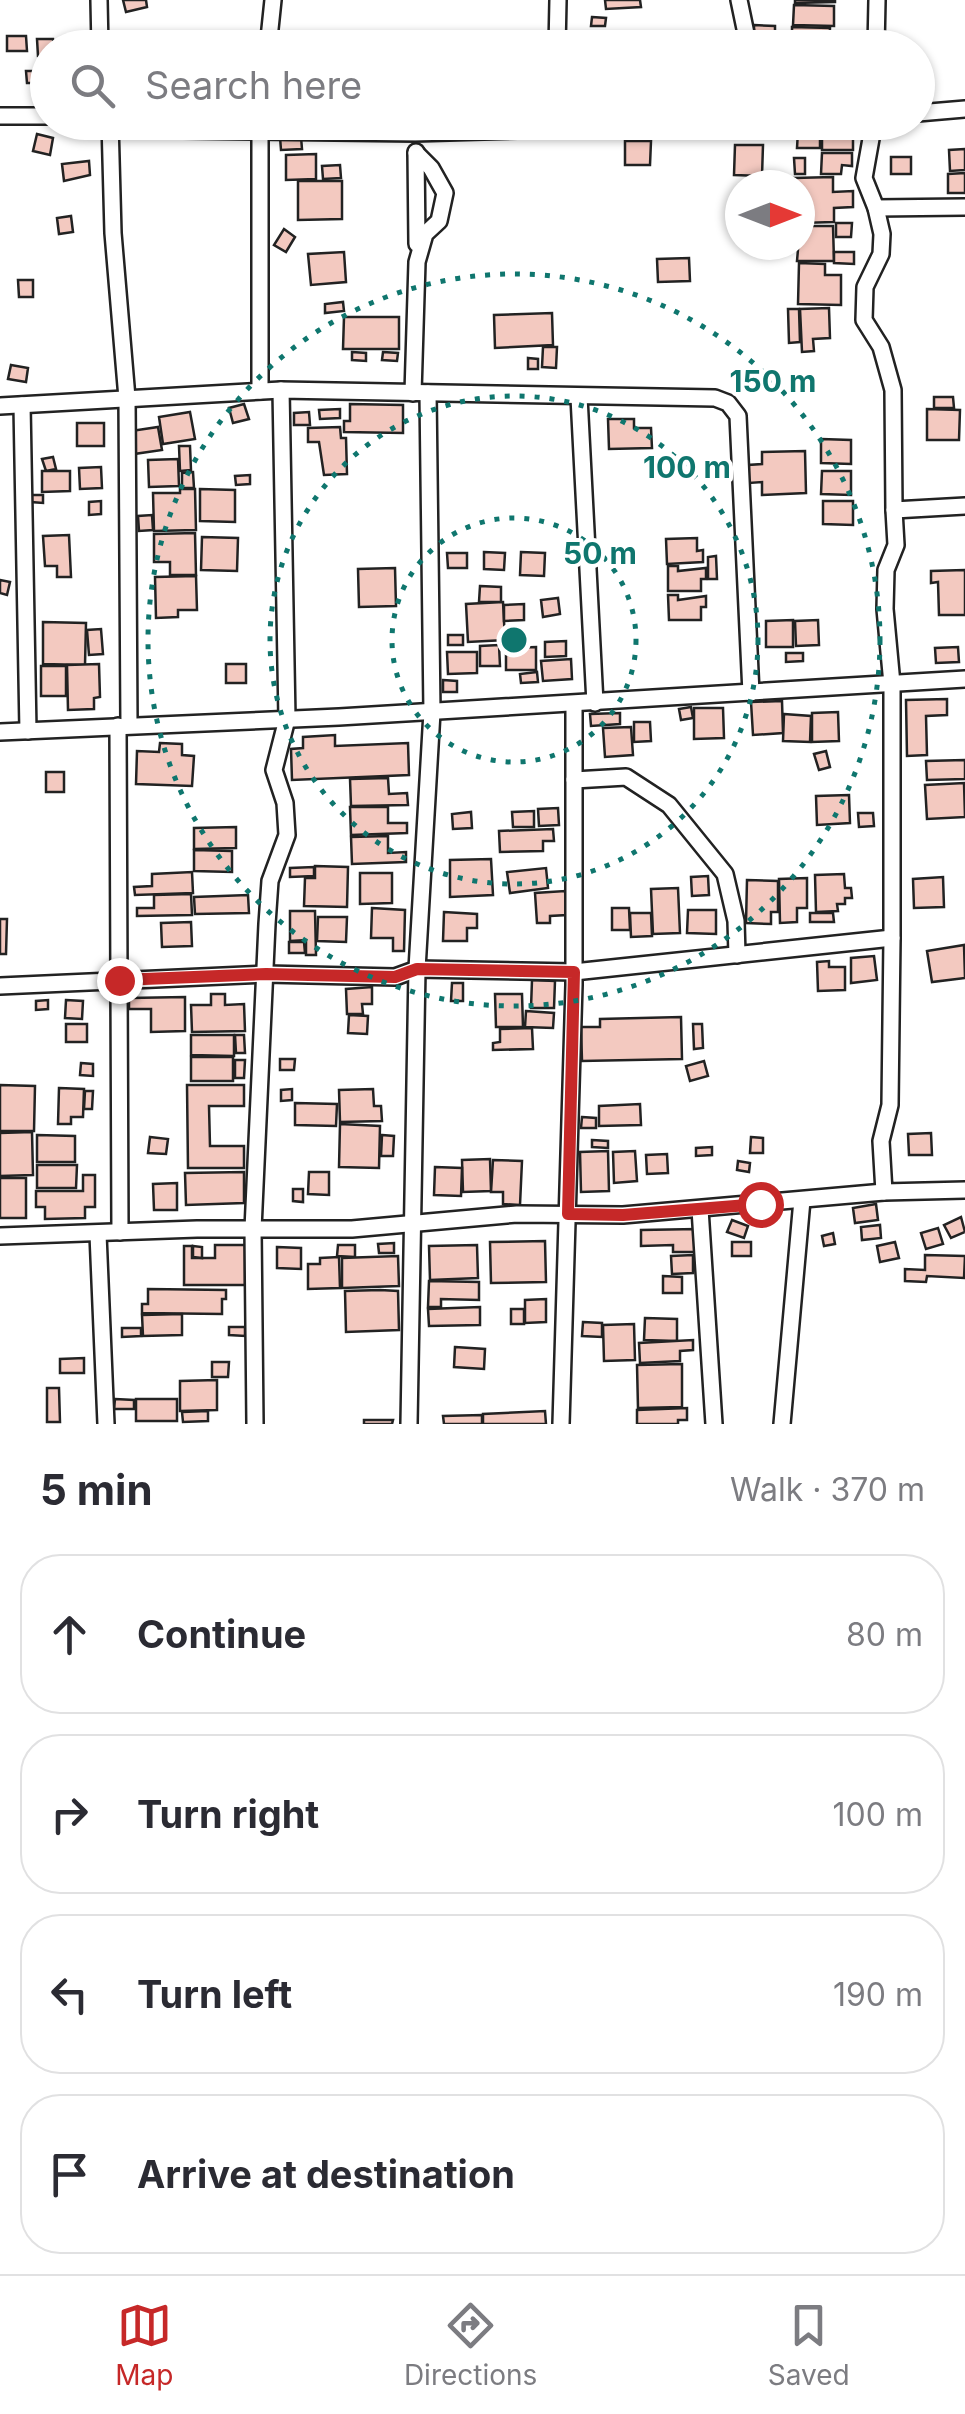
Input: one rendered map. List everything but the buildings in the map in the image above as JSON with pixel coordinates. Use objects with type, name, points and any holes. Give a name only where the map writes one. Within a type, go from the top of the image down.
[{"type":"street","points":[[99,0],[100,30]]},
{"type":"street","points":[[270,30],[273,0]]},
{"type":"street","points":[[557,30],[558,0]]},
{"type":"street","points":[[740,0],[745,30]]},
{"type":"street","points":[[876,30],[877,0]]},
{"type":"street","points":[[935,111],[965,109]]},
{"type":"street","points":[[0,116],[30,116]]},
{"type":"street","points":[[110,140],[113,233],[128,398],[119,980],[120,1232]]},
{"type":"street","points":[[259,140],[260,391]]},
{"type":"street","points":[[409,1424],[417,969],[432,712],[415,140]]},
{"type":"street","points":[[871,140],[864,178],[882,234],[880,254],[865,287],[864,320],[880,347],[894,390],[896,442],[896,544],[886,570],[885,608],[892,684],[892,938],[890,1105],[881,1140],[884,1192]]},
{"type":"street","points":[[416,153],[430,168],[444,194],[439,221],[424,234],[417,262]]},
{"type":"street","points":[[876,208],[965,208]]},
{"type":"street","points":[[256,1424],[253,1229],[270,882],[286,835],[285,803],[274,770],[286,719],[282,390]]},
{"type":"street","points":[[0,406],[282,390],[715,398],[736,410],[751,693]]},
{"type":"street","points":[[579,397],[595,703]]},
{"type":"street","points":[[22,405],[28,730]]},
{"type":"street","points":[[894,510],[965,506]]},
{"type":"street","points":[[0,732],[432,712],[965,679]]},
{"type":"street","points":[[561,1424],[574,972],[574,704]]},
{"type":"street","points":[[574,780],[626,776],[670,806],[725,874],[736,921],[737,954]]},
{"type":"street","points":[[0,986],[266,974],[395,977],[417,969],[574,972],[892,938]]},
{"type":"street","points":[[0,1236],[352,1229],[517,1214],[623,1215],[884,1192],[965,1190]]},
{"type":"street","points":[[782,1424],[802,1200]]},
{"type":"street","points":[[700,1209],[714,1424]]},
{"type":"street","points":[[98,1234],[106,1424]]},
{"type":"route","points":[[119,980],[266,974],[395,977],[417,969],[574,972],[568,1214],[623,1215],[760,1204]]}]
